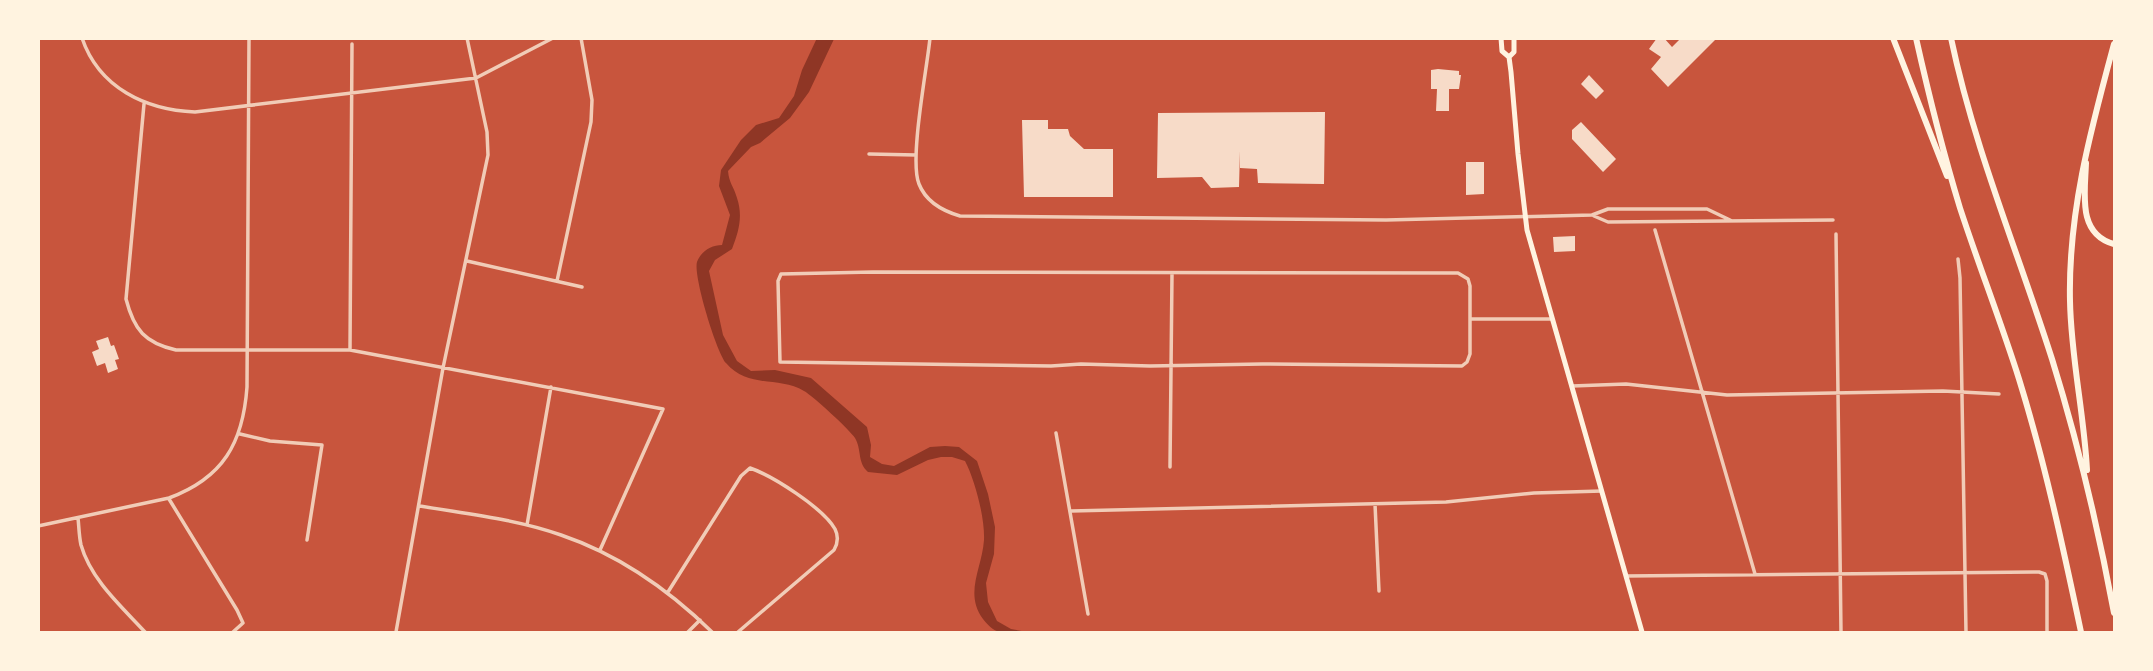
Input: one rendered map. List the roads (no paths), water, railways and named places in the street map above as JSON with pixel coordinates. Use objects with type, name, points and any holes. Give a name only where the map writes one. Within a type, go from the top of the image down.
[{"type":"highway","points":[[1893,38],[1961,210]]},
{"type":"highway","points":[[1916,38],[1942,146],[1961,210],[2010,352],[2035,435],[2063,545],[2081,632]]},
{"type":"highway","points":[[1951,38],[1976,136],[2047,346],[2087,479],[2115,613]]},
{"type":"highway","points":[[2087,479],[2085,433],[2073,359],[2070,293],[2075,206],[2086,145],[2115,44]]},
{"type":"highway","points":[[2086,145],[2087,219],[2095,234],[2115,244]]},
{"type":"main road","points":[[1501,38],[1502,51],[1509,57],[1525,216],[1642,632]]},
{"type":"main road","points":[[1509,57],[1514,52],[1514,38]]},
{"type":"street","points":[[82,38],[85,50],[111,82],[144,104],[175,111],[195,112],[477,78],[553,38]]},
{"type":"street","points":[[38,526],[169,498],[189,491],[217,469],[240,434],[246,403],[249,38]]},
{"type":"street","points":[[403,632],[396,632],[443,368],[488,155],[487,132],[467,38]]},
{"type":"street","points":[[556,281],[591,122],[592,100],[580,38]]},
{"type":"street","points":[[930,38],[915,164],[919,185],[930,200],[942,211],[960,216],[1512,219],[1525,216],[1592,215],[1608,209],[1707,209],[1730,220]]},
{"type":"street","points":[[350,350],[352,44]]},
{"type":"street","points":[[144,104],[127,284],[130,315],[143,335],[160,346],[176,350],[350,350],[663,410],[600,550]]},
{"type":"street","points":[[869,154],[916,155]]},
{"type":"street","points":[[1592,215],[1608,222],[1833,220]]},
{"type":"street","points":[[1656,230],[1755,574]]},
{"type":"street","points":[[1836,233],[1841,632]]},
{"type":"street","points":[[1958,259],[1966,632]]},
{"type":"street","points":[[467,261],[582,287]]},
{"type":"street","points":[[1446,272],[1463,276],[1468,279],[1470,286],[1470,354],[1466,364],[1172,366],[783,363],[779,360],[778,281],[782,274],[1172,274],[1446,272]]},
{"type":"street","points":[[1170,467],[1172,274]]},
{"type":"street","points":[[1471,319],[1552,318]]},
{"type":"street","points":[[1572,386],[1626,384],[1703,393],[1962,391],[1999,394]]},
{"type":"street","points":[[527,525],[551,387]]},
{"type":"street","points":[[1056,433],[1088,614]]},
{"type":"street","points":[[240,434],[270,442],[322,445],[307,540]]},
{"type":"street","points":[[668,592],[741,476],[750,468],[764,473],[796,493],[827,519],[836,531],[838,542],[834,550],[738,632]]},
{"type":"street","points":[[1071,511],[1374,504],[1602,491]]},
{"type":"street","points":[[169,498],[237,610],[243,623],[233,632]]},
{"type":"street","points":[[1374,504],[1379,591]]},
{"type":"street","points":[[420,506],[527,525],[600,550],[668,592],[712,632]]},
{"type":"street","points":[[78,518],[81,545],[90,565],[102,585],[145,632]]},
{"type":"street","points":[[1626,576],[1966,572],[2045,574],[2049,608],[2047,632]]},
{"type":"street","points":[[688,632],[700,620]]}]
